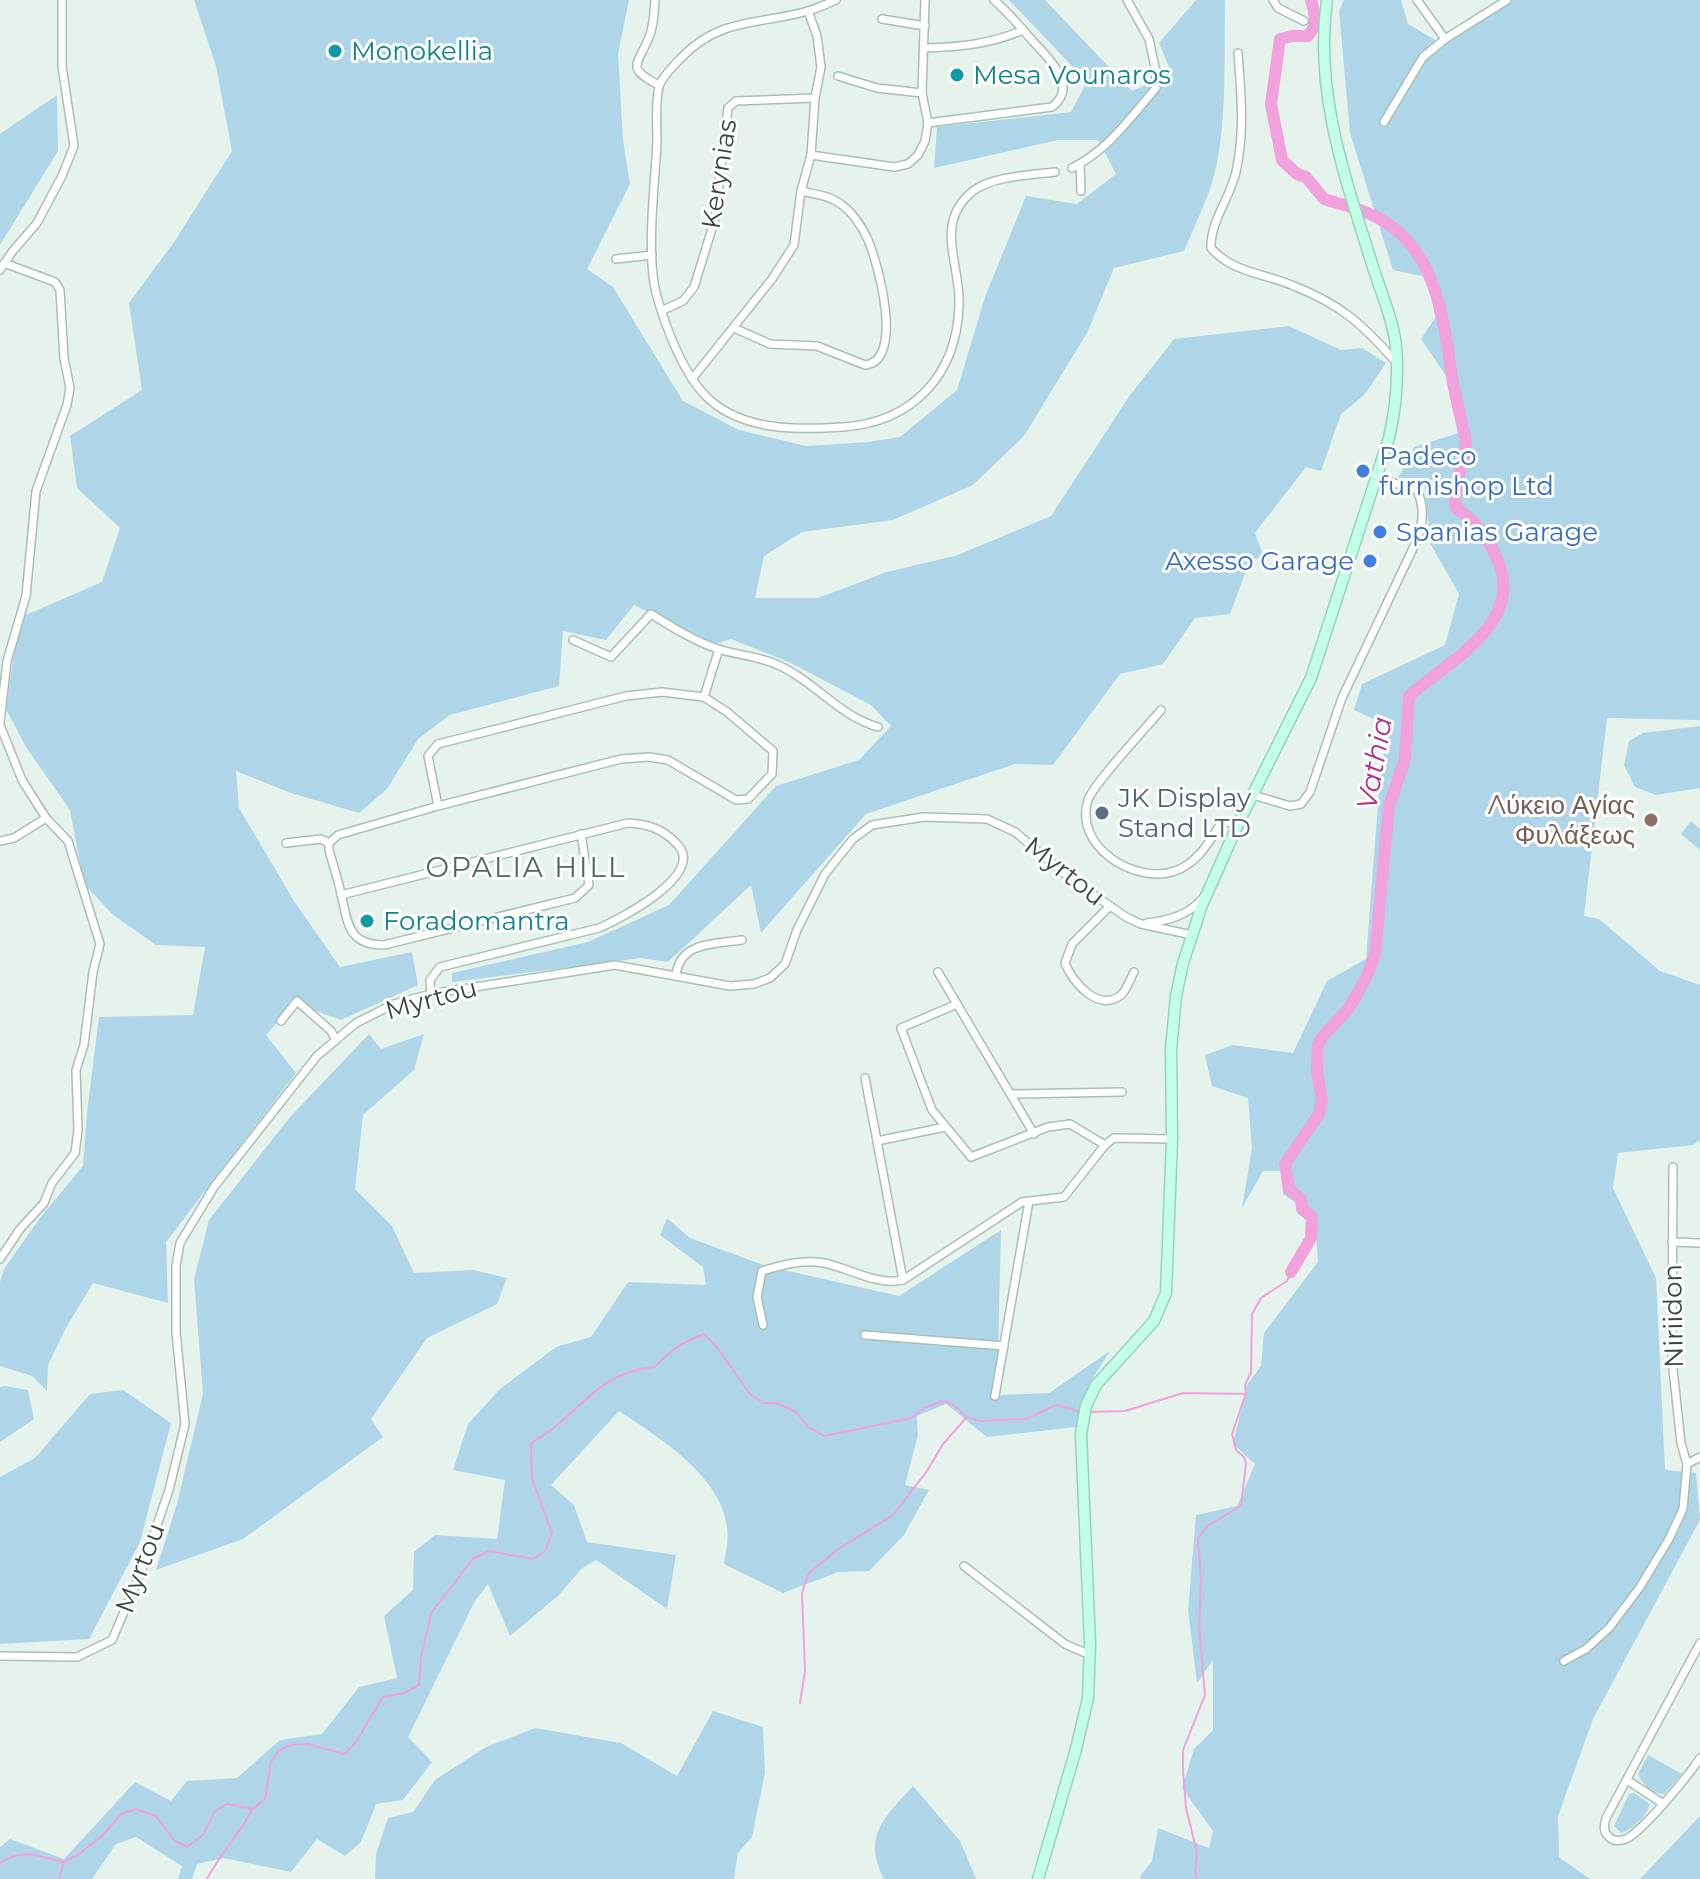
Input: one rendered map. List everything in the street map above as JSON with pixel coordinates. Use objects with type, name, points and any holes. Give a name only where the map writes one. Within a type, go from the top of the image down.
[{"type":"street","points":[[0,1259],[20,1229],[44,1203],[52,1183],[75,1153],[78,1130],[76,1070],[84,1045],[93,972],[100,944],[68,841],[46,818],[22,780],[0,724],[7,661],[26,596],[36,491],[67,405],[70,388],[64,358],[60,290],[55,282],[2,267],[37,223],[74,146],[62,66],[62,0]]},
{"type":"street","points":[[655,0],[649,39],[636,63],[642,76],[659,85]]},
{"type":"street","points":[[836,0],[808,11],[728,26],[702,38],[659,85],[652,255],[656,292],[681,361],[709,400],[733,416],[782,429],[872,423],[902,410],[938,380],[958,326],[960,301],[949,240],[958,209],[974,190],[1009,177],[1055,172]]},
{"type":"street","points":[[811,155],[894,167],[908,164],[918,155],[925,141],[928,123],[922,93],[925,0]]},
{"type":"street","points":[[928,123],[1052,107],[1058,103],[1063,92],[1057,67],[1014,17],[994,0]]},
{"type":"street","points":[[1081,191],[1076,166],[1110,141],[1156,88],[1149,39],[1127,0]]},
{"type":"street","points":[[1273,0],[1278,8],[1304,21]]},
{"type":"street","points":[[1038,1879],[1088,1698],[1090,1655],[1081,1434],[1085,1414],[1106,1371],[1142,1336],[1164,1302],[1172,1139],[1171,1049],[1176,996],[1192,935],[1208,892],[1239,822],[1311,678],[1377,478],[1396,406],[1392,329],[1329,112],[1323,57],[1327,0]]},
{"type":"street","points":[[1417,0],[1445,39]]},
{"type":"street","points":[[1384,122],[1423,57],[1445,39],[1507,0]]},
{"type":"street","points":[[692,379],[789,257],[794,245],[801,191],[811,155],[815,98],[821,67],[817,36],[808,11]]},
{"type":"street","points":[[882,19],[925,26]]},
{"type":"street","points":[[925,48],[959,47],[999,40],[1023,30]]},
{"type":"street","points":[[1238,53],[1243,110],[1239,158],[1236,175],[1210,236],[1211,248],[1220,259],[1234,267],[1291,284],[1356,319],[1396,362]]},
{"type":"street","points":[[838,76],[877,88],[922,93]]},
{"type":"street","name":"Kerynias","points":[[663,310],[683,301],[694,287],[715,219],[728,108],[736,101],[815,98]]},
{"type":"street","points":[[734,328],[770,344],[817,346],[865,365],[877,361],[882,353],[887,324],[885,300],[868,241],[854,217],[841,203],[801,191]]},
{"type":"street","points":[[616,259],[652,255]]},
{"type":"street","points":[[1253,795],[1290,806],[1301,804],[1310,792],[1342,698],[1417,540],[1423,502],[1417,490],[1377,478]]},
{"type":"street","points":[[573,640],[611,657],[651,614],[683,634],[719,649],[776,664],[802,678],[862,723],[878,727]]},
{"type":"street","points":[[704,697],[719,649]]},
{"type":"street","points":[[329,843],[338,835],[438,806],[621,759],[649,757],[668,760],[736,800],[748,799],[772,774],[773,751],[704,697],[662,692],[626,696],[438,744],[428,756],[438,806]]},
{"type":"street","points":[[1161,710],[1089,797],[1084,818],[1095,842],[1119,864],[1147,874],[1162,874],[1195,860],[1221,823],[1239,822]]},
{"type":"street","name":"Myrtou","points":[[0,1656],[77,1657],[112,1640],[141,1572],[169,1490],[185,1424],[176,1332],[176,1266],[180,1243],[214,1187],[317,1056],[356,1023],[394,1004],[431,994],[615,965],[730,986],[754,984],[770,978],[785,964],[797,930],[825,874],[853,839],[872,825],[924,817],[987,819],[1015,832],[1109,907],[1141,924],[1192,935]]},
{"type":"street","points":[[0,841],[14,838],[46,818]]},
{"type":"street","points":[[341,895],[628,823],[648,824],[668,834],[682,848],[684,859],[679,875],[621,917],[599,928],[440,967],[430,980],[431,994]]},
{"type":"street","points":[[329,843],[348,925],[356,938],[370,945],[384,945],[575,898],[589,885],[581,834]]},
{"type":"street","points":[[286,843],[321,839],[329,843]]},
{"type":"street","points":[[1141,924],[1166,921],[1184,914],[1208,892]]},
{"type":"street","points":[[1109,907],[1072,944],[1065,963],[1071,979],[1088,994],[1107,1000],[1124,992],[1134,972]]},
{"type":"street","points":[[676,976],[677,964],[683,954],[701,947],[742,940]]},
{"type":"street","points":[[938,972],[1034,1134]]},
{"type":"street","points":[[281,1021],[297,1001],[331,1031],[336,1040]]},
{"type":"street","points":[[957,1004],[901,1028],[932,1110],[971,1157],[1048,1127],[1070,1124],[1105,1145]]},
{"type":"street","points":[[865,1078],[903,1280]]},
{"type":"street","points":[[1011,1094],[1122,1092]]},
{"type":"street","points":[[877,1141],[945,1127]]},
{"type":"street","points":[[763,1325],[757,1297],[762,1271],[788,1263],[822,1263],[887,1282],[903,1280],[1022,1202],[1059,1199],[1068,1195],[1105,1145],[1119,1136],[1172,1139]]},
{"type":"street","name":"Niriidon","points":[[1564,1661],[1586,1649],[1609,1628],[1640,1587],[1683,1509],[1687,1464],[1681,1443],[1672,1360],[1673,1167]]},
{"type":"street","points":[[995,1396],[1029,1201]]},
{"type":"street","points":[[1672,1242],[1700,1243]]},
{"type":"street","points":[[865,1335],[1004,1346]]},
{"type":"street","points":[[1687,1464],[1700,1457]]},
{"type":"street","points":[[964,1566],[1065,1644],[1090,1655]]},
{"type":"street","points":[[1700,1643],[1606,1818],[1603,1828],[1607,1836],[1621,1841],[1630,1836],[1700,1758]]},
{"type":"street","points":[[1627,1780],[1662,1803]]},
{"type":"shaded area","points":[[194,0],[629,0],[618,54],[623,140],[630,184],[587,269],[613,287],[683,401],[739,430],[806,446],[900,437],[957,390],[985,297],[1026,196],[1077,204],[1116,174],[1098,140],[1058,140],[934,168],[937,127],[1071,112],[1087,82],[1009,0],[1045,0],[1132,91],[1172,74],[1159,43],[1196,0],[1225,0],[1224,102],[1217,163],[1207,197],[1184,251],[1114,268],[1087,333],[1024,436],[973,485],[893,520],[802,532],[764,556],[755,598],[818,598],[887,572],[958,555],[1051,516],[1128,398],[1174,339],[1289,326],[1341,350],[1362,348],[1386,363],[1364,395],[1341,414],[1321,471],[1306,467],[1255,533],[1264,557],[1250,560],[1230,614],[1195,618],[1163,664],[1120,674],[1053,765],[1015,764],[866,814],[761,933],[751,885],[668,962],[641,958],[452,982],[452,973],[588,942],[669,905],[776,786],[859,760],[891,726],[871,705],[789,662],[731,639],[715,644],[634,605],[606,640],[563,631],[559,686],[450,715],[418,739],[387,789],[359,813],[291,793],[236,771],[239,808],[294,901],[340,967],[412,952],[418,985],[341,1020],[294,1003],[266,1035],[296,1073],[166,1242],[168,1303],[93,1283],[48,1365],[47,1391],[32,1376],[0,1366],[0,1282],[4,1269],[40,1218],[83,1166],[99,1017],[193,1015],[205,947],[156,945],[112,914],[84,884],[70,810],[26,747],[6,709],[19,618],[102,582],[120,528],[77,488],[70,436],[142,390],[129,303],[174,242],[232,151],[216,66]]},
{"type":"shaded area","points":[[1344,0],[1401,0],[1408,24],[1442,44],[1509,0],[1700,0],[1700,720],[1607,718],[1584,916],[1599,919],[1660,971],[1700,985],[1700,1140],[1693,1145],[1618,1153],[1613,1188],[1656,1278],[1665,1470],[1696,1473],[1700,1520],[1593,1719],[1558,1816],[1559,1857],[1590,1879],[1141,1879],[1140,1876],[1152,1861],[1158,1828],[1209,1848],[1213,1831],[1182,1788],[1194,1749],[1213,1730],[1213,1660],[1197,1683],[1188,1610],[1196,1515],[1237,1506],[1255,1464],[1233,1444],[1247,1385],[1261,1366],[1264,1333],[1318,1262],[1315,1216],[1283,1194],[1282,1171],[1263,1171],[1242,1208],[1252,1148],[1248,1098],[1212,1086],[1205,1055],[1233,1045],[1293,1053],[1327,981],[1366,959],[1380,778],[1389,726],[1354,710],[1362,684],[1445,645],[1459,594],[1430,543],[1424,479],[1398,478],[1414,447],[1465,431],[1462,399],[1421,339],[1435,318],[1430,278],[1393,270],[1350,133],[1339,11]]},
{"type":"shaded area","points":[[57,95],[58,151],[0,245],[0,134]]},
{"type":"shaded area","points":[[1700,726],[1700,788],[1656,795],[1635,787],[1624,765],[1629,741],[1643,733]]},
{"type":"shaded area","points":[[1691,821],[1700,829],[1700,850],[1681,834]]},
{"type":"shaded area","points":[[369,1034],[381,1049],[424,1034],[414,1070],[363,1115],[355,1189],[392,1226],[414,1273],[473,1270],[507,1278],[497,1304],[427,1338],[371,1419],[383,1437],[243,1539],[156,1570],[177,1504],[203,1394],[194,1279],[209,1220],[290,1117]]},
{"type":"shaded area","points":[[667,1218],[690,1238],[766,1266],[899,1296],[1001,1230],[997,1395],[1049,1393],[1110,1351],[1089,1384],[1076,1427],[987,1437],[946,1404],[917,1416],[918,1435],[905,1485],[929,1490],[904,1535],[869,1571],[838,1572],[783,1593],[724,1564],[727,1527],[713,1491],[669,1445],[619,1411],[551,1485],[574,1505],[587,1542],[676,1555],[667,1609],[596,1560],[581,1569],[559,1595],[510,1636],[488,1584],[475,1601],[408,1737],[432,1762],[403,1800],[376,1804],[361,1842],[345,1856],[317,1839],[291,1872],[224,1858],[197,1864],[192,1879],[178,1879],[182,1866],[136,1837],[116,1844],[92,1879],[0,1879],[0,1847],[10,1839],[64,1859],[135,1782],[171,1801],[187,1781],[237,1778],[280,1740],[322,1734],[359,1687],[397,1678],[384,1616],[413,1590],[414,1552],[435,1535],[497,1539],[505,1480],[453,1470],[468,1424],[500,1389],[556,1347],[591,1337],[628,1282],[706,1285],[703,1267],[660,1235]]},
{"type":"shaded area","points":[[0,1387],[28,1390],[34,1419],[0,1442]]},
{"type":"shaded area","points":[[123,1390],[171,1423],[140,1542],[89,1639],[0,1644],[0,1477],[35,1458],[90,1394]]},
{"type":"shaded area","points":[[713,1711],[763,1727],[765,1773],[752,1837],[738,1853],[734,1879],[375,1879],[376,1854],[388,1818],[413,1812],[435,1780],[486,1747],[535,1728],[621,1743],[677,1776]]},
{"type":"shaded area","points":[[1648,1755],[1682,1774],[1664,1794],[1645,1785],[1638,1774]]},
{"type":"shaded area","points":[[913,1786],[960,1841],[976,1879],[884,1879],[875,1850],[876,1838],[886,1817]]},
{"type":"shaded area","points":[[1634,1793],[1650,1804],[1649,1808],[1639,1822],[1621,1833],[1614,1826],[1629,1794]]},
{"type":"shaded area","points":[[1700,1816],[1700,1879],[1640,1879]]},
{"type":"waterway","name":"Vathia","points":[[1311,0],[1314,23],[1308,36],[1280,39],[1271,104],[1282,160],[1297,174],[1306,177],[1324,199],[1344,205]]},
{"type":"waterway","name":"Vathia","points":[[1291,1272],[1311,1238],[1312,1217],[1302,1209],[1301,1199],[1289,1189],[1285,1164],[1319,1114],[1322,1101],[1317,1071],[1318,1045],[1349,1008],[1375,954],[1389,806],[1405,759],[1409,696],[1478,639],[1501,604],[1503,583],[1498,561],[1486,538],[1456,508],[1456,492],[1466,443],[1442,318],[1427,270],[1398,231],[1377,217],[1350,207]]},
{"type":"waterway","points":[[1197,1879],[1197,1852],[1186,1808],[1183,1750],[1205,1695],[1199,1626],[1201,1581],[1198,1539],[1207,1526],[1241,1506],[1246,1463],[1236,1450],[1232,1434],[1251,1372],[1252,1314],[1261,1298],[1287,1281],[1291,1272]]},
{"type":"waterway","points":[[0,1863],[24,1854],[64,1862],[103,1835],[121,1814],[136,1809],[156,1816],[175,1841],[187,1847],[203,1835],[215,1811],[227,1804],[253,1809],[265,1799],[271,1762],[279,1750],[291,1745],[308,1744],[345,1754],[356,1742],[383,1697],[404,1693],[419,1685],[421,1658],[431,1613],[473,1559],[489,1551],[533,1559],[545,1551],[552,1533],[532,1479],[531,1443],[602,1386],[634,1370],[655,1367],[672,1351],[696,1337],[704,1334],[716,1346],[750,1394],[763,1403],[777,1403],[796,1412],[808,1427],[824,1436],[911,1418],[926,1407],[944,1401],[967,1417],[980,1421],[1026,1419],[1056,1405],[1079,1411]]},
{"type":"waterway","points":[[1090,1412],[1125,1411],[1183,1393],[1246,1394]]},
{"type":"waterway","points":[[800,1703],[805,1671],[802,1593],[808,1574],[837,1550],[893,1515],[927,1471],[943,1444],[967,1417]]},
{"type":"waterway","points":[[207,1879],[252,1810]]},
{"type":"waterway","points":[[59,1879],[64,1862]]},
{"type":"place","name":"Monokellia","points":[[335,51]]},
{"type":"place","name":"Mesa Vounaros","points":[[957,75]]},
{"type":"place","name":"Padeco furnishop Ltd","points":[[1363,471]]},
{"type":"place","name":"Spanias Garage","points":[[1380,532]]},
{"type":"place","name":"Axesso Garage","points":[[1370,561]]},
{"type":"place","name":"JK Display Stand LTD","points":[[1102,813]]},
{"type":"place","name":"Λύκειο Αγίας Φυλάξεως","points":[[1651,820]]},
{"type":"place","name":"Foradomantra","points":[[367,921]]},
{"type":"district","name":"OPALIA HILL","points":[[526,867]]}]
